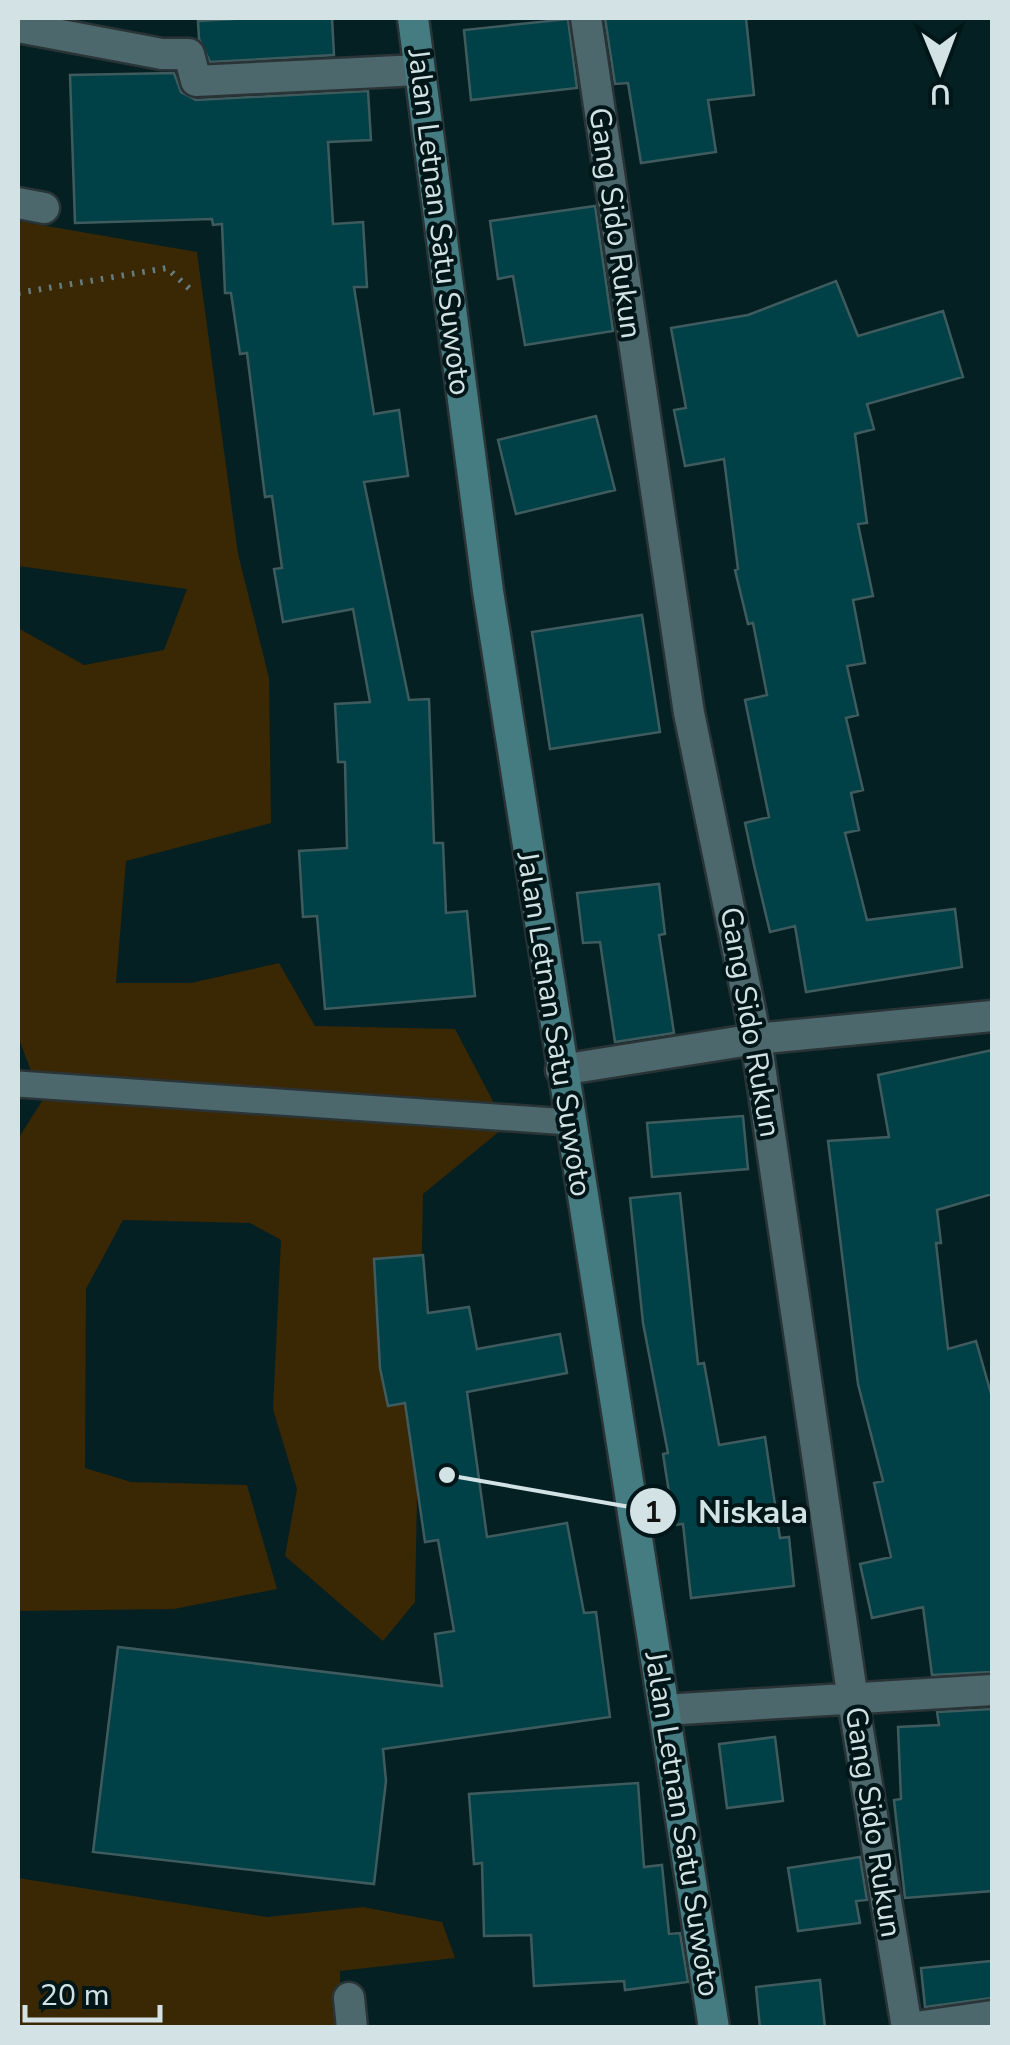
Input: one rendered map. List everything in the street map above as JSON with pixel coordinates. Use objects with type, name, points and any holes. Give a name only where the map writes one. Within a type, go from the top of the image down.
[{"type":"main road","name":"Jalan Letnan Satu Suwoto","points":[[413,18],[488,591],[560,1070],[714,2028]]},
{"type":"street","name":"Gang Sido Rukun","points":[[586,18],[690,713],[756,1039],[853,1700],[908,2028]]},
{"type":"street","points":[[18,27],[162,54],[189,54],[196,81],[419,70]]},
{"type":"street","points":[[560,1070],[756,1039],[992,1016]]},
{"type":"street","points":[[664,1710],[992,1690]]},
{"type":"street","points":[[908,2028],[992,2016]]},
{"type":"lane","points":[[18,1084],[569,1122]]},
{"type":"path","points":[[18,293],[167,268],[192,292]]},
{"type":"shaded area","points":[[18,221],[197,252],[238,554],[269,678],[271,823],[126,861],[116,983],[191,983],[279,963],[315,1026],[455,1029],[506,1126],[423,1194],[415,1602],[383,1641],[285,1556],[297,1489],[273,1409],[281,1240],[250,1223],[123,1220],[86,1289],[85,1468],[131,1482],[247,1485],[277,1589],[174,1609],[18,1611],[18,1139],[42,1101],[18,1036],[18,628],[84,665],[164,650],[187,589],[18,566]]},
{"type":"shaded area","points":[[18,1878],[267,1917],[363,1907],[442,1922],[455,1958],[340,1971],[340,2027],[18,2027]]},
{"type":"building","points":[[332,18],[334,55],[210,62],[199,39],[198,21]]},
{"type":"building","points":[[605,18],[746,18],[754,95],[708,100],[716,152],[641,163],[628,83],[615,84]]},
{"type":"building","points":[[568,19],[577,88],[471,100],[464,30]]},
{"type":"building","points":[[174,73],[181,92],[196,100],[368,91],[371,140],[328,142],[333,224],[363,222],[367,287],[354,287],[374,414],[399,410],[408,476],[364,482],[409,700],[429,699],[434,843],[443,843],[446,913],[467,911],[475,996],[325,1009],[317,916],[303,917],[299,851],[347,848],[345,762],[338,762],[335,704],[370,702],[353,609],[283,622],[274,569],[282,568],[272,496],[265,497],[247,353],[240,354],[231,293],[225,293],[222,224],[213,225],[212,219],[75,223],[70,75]]},
{"type":"building","points":[[595,206],[613,331],[525,345],[513,276],[498,279],[490,221]]},
{"type":"building","points":[[836,281],[858,336],[943,311],[963,377],[867,404],[874,429],[855,434],[867,523],[858,524],[873,596],[853,600],[865,663],[847,666],[858,715],[846,718],[863,790],[851,793],[859,830],[845,833],[867,920],[955,909],[962,967],[806,992],[795,926],[770,932],[745,823],[769,817],[745,700],[767,695],[753,623],[748,624],[735,570],[738,569],[724,459],[685,466],[674,410],[686,408],[671,328],[748,315]]},
{"type":"building","points":[[596,416],[615,490],[516,514],[498,440]]},
{"type":"building","points":[[642,615],[660,732],[550,749],[532,632]]},
{"type":"building","points":[[659,884],[665,934],[659,935],[674,1033],[615,1042],[600,942],[583,943],[577,893]]},
{"type":"building","points":[[992,1050],[992,1194],[937,1210],[941,1243],[936,1243],[948,1349],[976,1341],[992,1397],[992,1672],[932,1675],[923,1607],[872,1618],[860,1564],[891,1557],[874,1483],[883,1481],[858,1384],[828,1141],[889,1137],[878,1075]]},
{"type":"building","points":[[743,1116],[748,1169],[652,1177],[647,1123]]},
{"type":"building","points":[[680,1193],[698,1364],[704,1363],[719,1445],[765,1437],[780,1538],[789,1537],[794,1586],[691,1598],[683,1524],[674,1525],[663,1454],[668,1453],[643,1323],[630,1198]]},
{"type":"building","points":[[423,1255],[428,1313],[469,1307],[477,1349],[560,1334],[567,1373],[467,1392],[487,1537],[567,1523],[584,1613],[596,1612],[610,1717],[383,1749],[386,1781],[374,1884],[93,1852],[118,1647],[442,1686],[435,1634],[454,1631],[438,1540],[425,1542],[405,1403],[388,1406],[380,1368],[374,1259]]},
{"type":"building","points":[[992,1709],[992,1891],[905,1898],[894,1800],[901,1799],[898,1727],[939,1725],[937,1712]]},
{"type":"building","points":[[775,1737],[783,1801],[727,1808],[719,1744]]},
{"type":"building","points":[[638,1783],[644,1867],[662,1865],[669,1934],[680,1933],[688,1982],[625,1990],[624,1981],[534,1986],[531,1935],[484,1936],[482,1863],[474,1864],[469,1794]]},
{"type":"building","points":[[860,1857],[867,1900],[856,1901],[860,1923],[798,1931],[788,1868]]},
{"type":"building","points":[[992,1961],[992,1998],[925,2007],[921,1968]]},
{"type":"building","points":[[820,1980],[825,2028],[760,2028],[756,1987]]},
{"type":"place","name":"Niskala","points":[[447,1475]]}]
